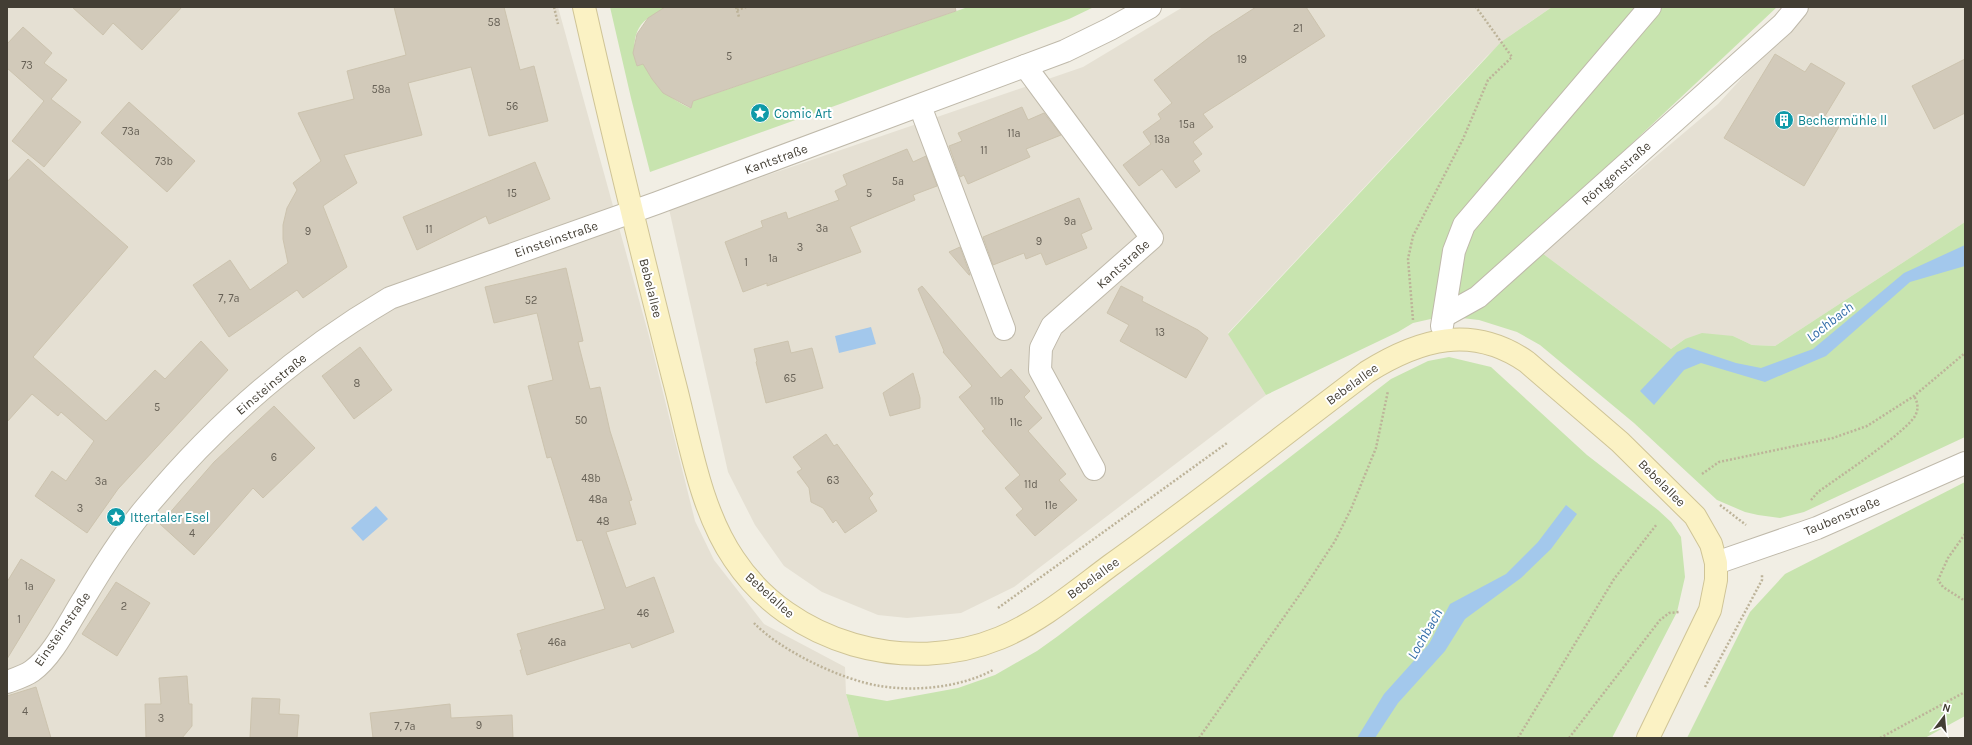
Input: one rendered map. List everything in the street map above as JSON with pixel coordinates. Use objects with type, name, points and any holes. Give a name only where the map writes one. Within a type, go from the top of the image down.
[{"type":"main road","name":"Bebelallee","points":[[584,7],[631,212],[700,478],[711,514],[727,549],[736,564],[756,586],[800,622],[833,638],[866,649],[910,654],[956,652],[978,646],[1019,630],[1036,620],[1135,548],[1367,372],[1396,356],[1441,340],[1481,341],[1513,352],[1527,362],[1620,442],[1695,516],[1706,533],[1716,563],[1714,592],[1710,610],[1648,738]]},
{"type":"street","name":"Kantstraße","points":[[631,212],[1065,51],[1150,7]]},
{"type":"street","points":[[1441,340],[1454,251],[1464,225],[1650,7]]},
{"type":"street","name":"Röntgenstraße","points":[[1444,316],[1478,297],[1783,24],[1797,7]]},
{"type":"street","name":"Kantstraße","points":[[1025,66],[1152,238],[1052,326],[1041,348],[1040,370],[1094,469]]},
{"type":"street","points":[[920,106],[1004,329]]},
{"type":"street","name":"Einsteinstraße","points":[[7,682],[31,672],[40,664],[147,506],[178,471],[230,418],[269,383],[305,354],[349,322],[390,298],[631,212]]},
{"type":"street","name":"Taubenstraße","points":[[1716,563],[1817,528],[1965,463]]},
{"type":"path","points":[[554,7],[560,30]]},
{"type":"path","points":[[739,17],[736,8],[746,7]]},
{"type":"path","points":[[1413,323],[1408,259],[1413,236],[1463,139],[1488,80],[1512,57],[1476,7]]},
{"type":"path","points":[[1702,474],[1719,462],[1833,438],[1867,426],[1914,396],[1965,353]]},
{"type":"path","points":[[1199,738],[1303,590],[1341,528],[1364,480],[1376,448],[1396,356]]},
{"type":"path","points":[[1809,502],[1818,492],[1891,439],[1906,425],[1916,414],[1917,403],[1914,396]]},
{"type":"path","points":[[992,612],[1230,441]]},
{"type":"path","points":[[1518,738],[1614,579],[1657,524]]},
{"type":"path","points":[[1965,534],[1948,558],[1938,580],[1943,587],[1965,601]]},
{"type":"path","points":[[1569,738],[1660,620],[1669,613],[1683,612],[1680,619]]},
{"type":"path","points":[[753,621],[764,632],[814,663],[834,672],[879,686],[920,688],[957,683],[998,667]]},
{"type":"path","points":[[1880,738],[1965,692]]},
{"type":"shaded area","points":[[7,7],[558,7],[649,336],[695,521],[714,560],[764,624],[845,667],[846,694],[859,738],[7,738]]},
{"type":"shaded area","points":[[1183,7],[1552,7],[1511,35],[1487,56],[1228,333],[1266,395],[1014,587],[961,613],[907,618],[878,615],[822,592],[784,566],[755,525],[728,472],[669,209],[1083,67]]},
{"type":"shaded area","points":[[1807,7],[1965,7],[1965,222],[1775,346],[1752,345],[1733,336],[1685,339],[1671,349],[1542,253],[1718,104]]},
{"type":"green space","points":[[610,7],[664,7],[666,14],[647,19],[636,34],[634,47],[637,66],[644,63],[652,79],[662,90],[675,100],[690,108],[696,91],[711,95],[968,7],[1094,7],[1069,19],[840,104],[650,172]]},
{"type":"green space","points":[[1552,7],[1777,7],[1528,241],[1671,349],[1685,339],[1702,333],[1733,336],[1752,345],[1775,346],[1965,222],[1965,437],[1804,512],[1780,518],[1745,512],[1717,500],[1634,423],[1540,345],[1517,332],[1479,320],[1444,316],[1413,323],[1398,332],[1266,395],[1228,334],[1501,42]]},
{"type":"green space","points":[[1449,357],[1491,367],[1587,455],[1658,510],[1671,522],[1681,537],[1685,577],[1677,612],[1612,738],[859,738],[846,694],[887,701],[958,688],[995,675],[1037,651],[1058,636],[1391,379],[1428,361]]},
{"type":"green space","points":[[1965,482],[1965,716],[1925,738],[1687,738],[1750,612],[1785,574]]},
{"type":"water","points":[[1965,245],[1965,266],[1910,282],[1826,356],[1765,382],[1701,363],[1684,370],[1654,405],[1640,391],[1677,352],[1688,347],[1736,363],[1761,368],[1813,349],[1904,273]]},
{"type":"water","points":[[871,327],[876,344],[839,353],[835,336]]},
{"type":"water","points":[[1566,505],[1577,514],[1551,549],[1521,578],[1465,619],[1445,651],[1398,703],[1375,738],[1357,738],[1384,694],[1429,644],[1450,604],[1506,574],[1538,542]]},
{"type":"water","points":[[376,506],[388,519],[363,541],[351,528]]},
{"type":"building","points":[[72,7],[182,7],[142,50],[113,23],[103,35]]},
{"type":"building","points":[[394,7],[504,7],[520,70],[534,66],[548,121],[489,136],[471,67],[408,83],[422,135],[344,155],[357,183],[323,206],[347,267],[303,298],[297,290],[229,337],[193,285],[230,260],[250,290],[288,263],[283,239],[283,225],[287,208],[297,190],[293,183],[321,161],[298,113],[354,99],[347,71],[406,55]]},
{"type":"building","points":[[665,7],[955,7],[956,11],[693,101],[691,108],[663,93],[643,64],[637,66],[633,53],[637,34],[648,18]]},
{"type":"building","points":[[1256,7],[1306,7],[1325,36],[1203,114],[1213,127],[1193,142],[1202,154],[1193,161],[1200,171],[1176,188],[1162,169],[1139,186],[1123,165],[1151,144],[1143,132],[1161,119],[1158,114],[1172,103],[1154,80],[1211,36]]},
{"type":"building","points":[[23,27],[52,53],[44,63],[67,80],[51,99],[81,122],[44,167],[12,141],[44,101],[7,68],[7,44]]},
{"type":"building","name":"Bechermühle ll","points":[[1775,54],[1805,72],[1811,63],[1845,83],[1825,116],[1840,125],[1804,186],[1724,138]]},
{"type":"building","points":[[1965,59],[1965,113],[1934,129],[1912,86]]},
{"type":"building","points":[[129,102],[195,161],[167,192],[101,133]]},
{"type":"building","points":[[1022,107],[1028,120],[1044,113],[1061,135],[1026,149],[1030,157],[968,184],[964,175],[960,177],[949,146],[962,141],[958,133]]},
{"type":"building","points":[[907,149],[913,162],[926,156],[937,186],[913,195],[915,200],[850,227],[861,252],[767,286],[767,283],[743,292],[725,242],[763,227],[761,221],[786,212],[788,219],[839,200],[835,191],[847,185],[843,175]]},
{"type":"building","points":[[28,159],[128,247],[33,357],[106,421],[155,370],[165,379],[201,341],[228,370],[118,489],[87,533],[35,496],[52,471],[66,481],[94,441],[61,412],[58,416],[32,394],[7,422],[7,182]]},
{"type":"building","points":[[535,162],[550,199],[489,224],[486,216],[417,250],[403,217]]},
{"type":"building","points":[[1079,198],[1092,229],[1081,234],[1087,248],[1046,265],[1041,253],[1026,259],[1024,253],[993,265],[983,237]]},
{"type":"building","points":[[960,247],[970,275],[949,252]]},
{"type":"building","points":[[566,268],[583,341],[578,342],[590,389],[600,387],[610,431],[632,500],[629,501],[636,524],[606,532],[626,588],[654,577],[674,632],[632,648],[630,643],[527,675],[517,634],[605,609],[582,540],[577,541],[551,457],[547,458],[528,386],[553,380],[537,313],[494,323],[485,287]]},
{"type":"building","points":[[922,286],[1001,378],[1011,369],[1030,391],[1024,397],[1042,418],[1028,431],[1066,474],[1059,480],[1077,500],[1035,536],[1016,515],[1023,509],[1005,488],[1020,475],[982,431],[985,429],[959,397],[972,386],[943,352],[944,351],[918,289]]},
{"type":"building","points":[[1121,286],[1143,297],[1142,301],[1198,330],[1208,338],[1186,378],[1120,341],[1129,325],[1107,313]]},
{"type":"building","points":[[788,341],[791,353],[812,348],[823,388],[766,403],[754,349]]},
{"type":"building","points":[[360,347],[392,390],[354,419],[322,376]]},
{"type":"building","points":[[913,373],[920,398],[920,408],[890,416],[883,393]]},
{"type":"building","points":[[274,406],[315,448],[263,498],[253,488],[194,555],[160,524],[214,462]]},
{"type":"building","points":[[826,434],[834,446],[837,444],[873,494],[869,498],[877,511],[845,533],[836,520],[833,523],[823,508],[811,502],[809,488],[797,472],[802,469],[793,457]]},
{"type":"building","points":[[21,559],[55,580],[7,659],[7,582]]},
{"type":"building","points":[[116,582],[150,603],[117,656],[82,634]]},
{"type":"building","points":[[187,676],[189,704],[192,704],[192,726],[182,738],[146,738],[145,704],[161,704],[159,678]]},
{"type":"building","points":[[36,687],[51,738],[7,738],[7,696]]},
{"type":"building","points":[[252,698],[280,699],[279,714],[299,715],[297,738],[250,738]]},
{"type":"building","points":[[450,704],[451,718],[512,715],[513,738],[373,738],[370,713]]},
{"type":"place","name":"Comic Art","points":[[760,113]]},
{"type":"place","name":"Bechermühle ll","points":[[1784,120]]},
{"type":"place","name":"Ittertaler Esel","points":[[116,517]]},
{"type":"water label","name":"Lochbach","points":[[1830,322]]},
{"type":"water label","name":"Lochbach","points":[[1425,634]]}]
